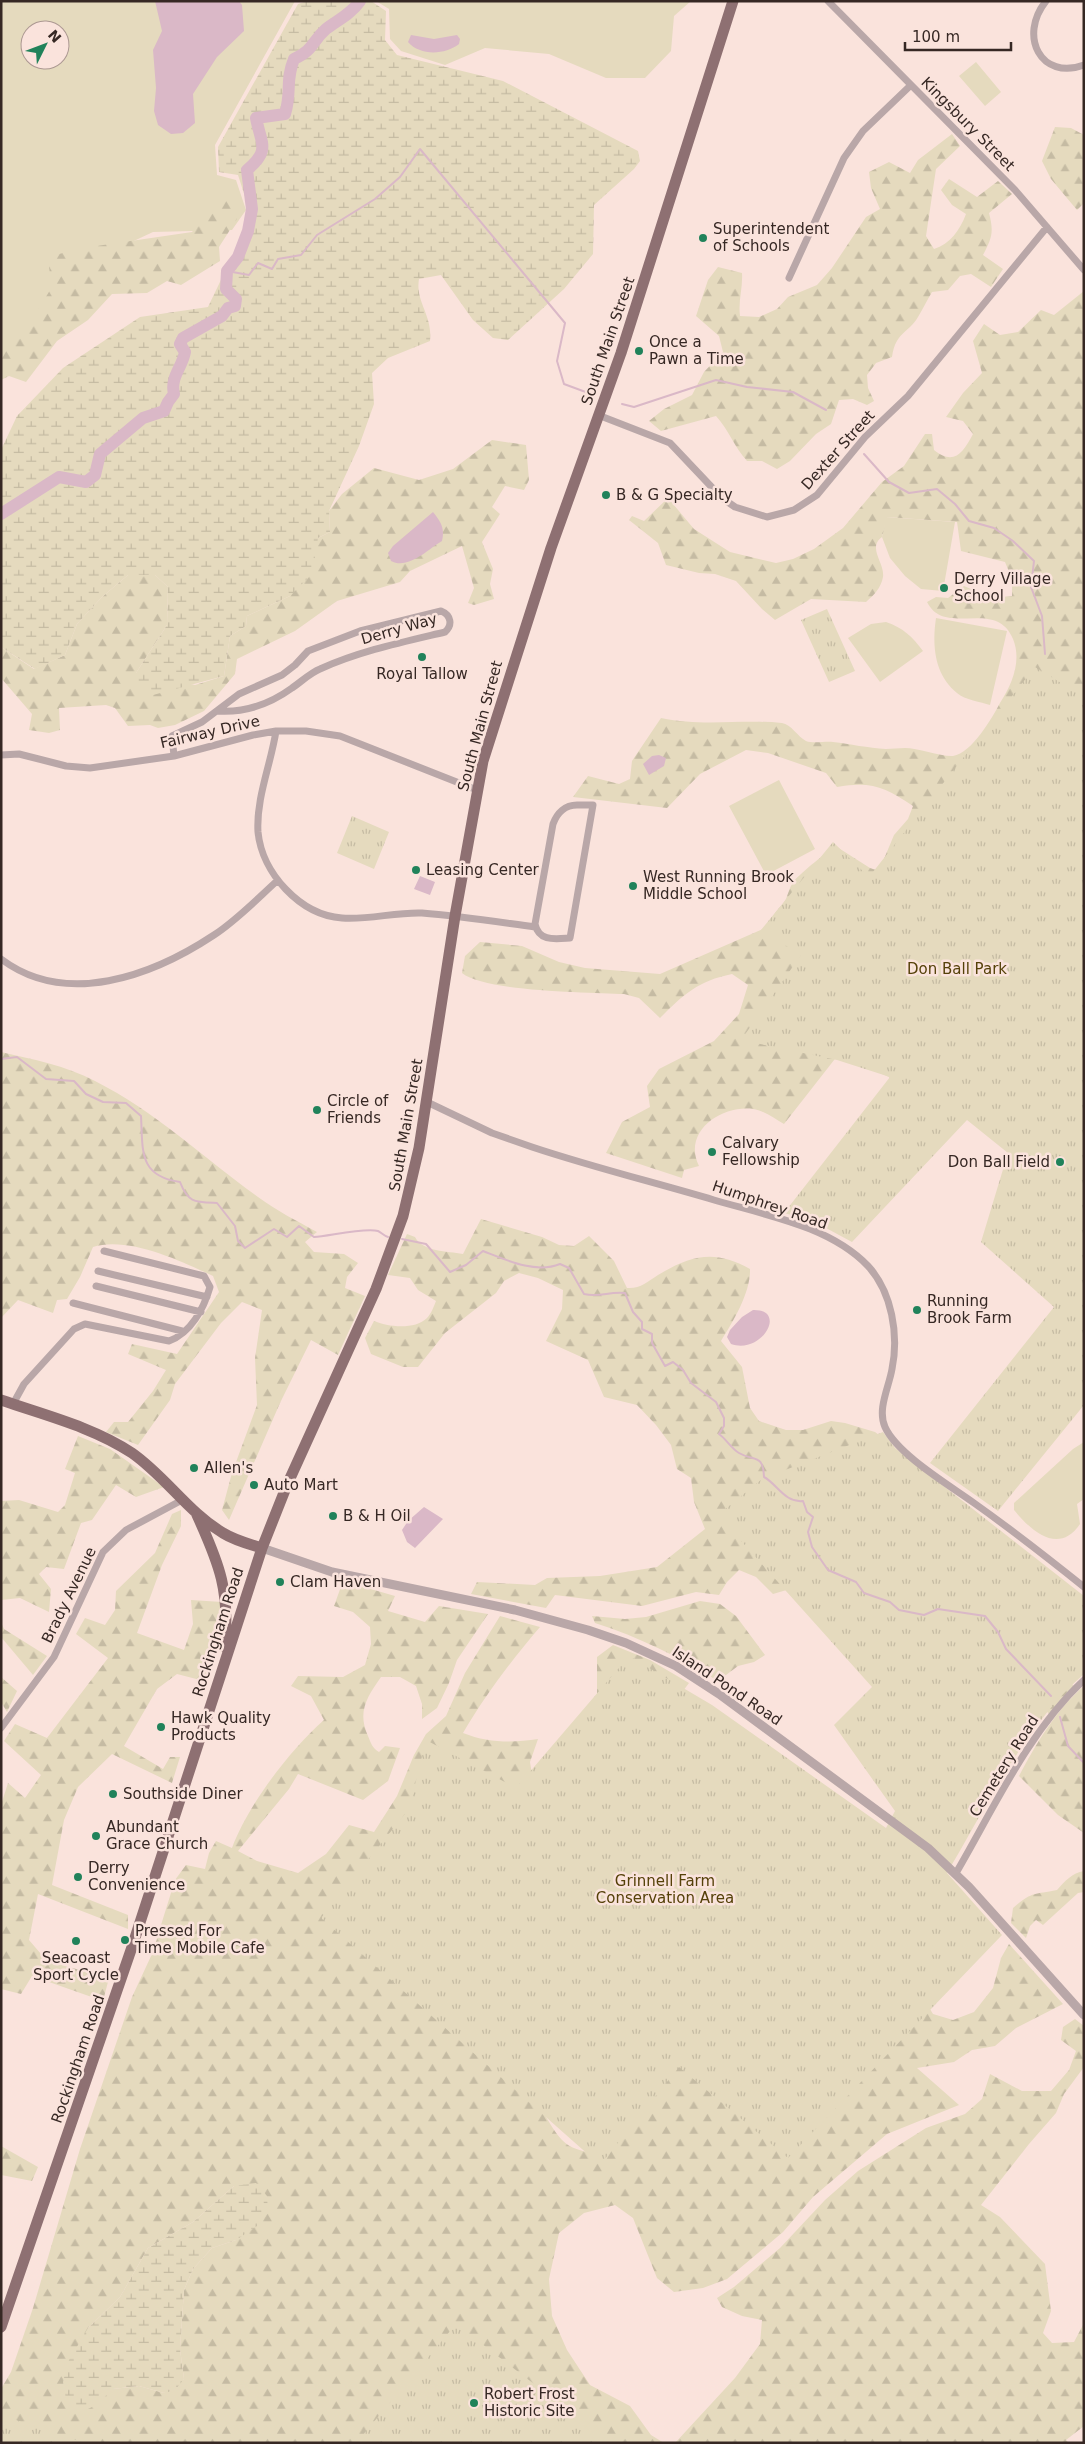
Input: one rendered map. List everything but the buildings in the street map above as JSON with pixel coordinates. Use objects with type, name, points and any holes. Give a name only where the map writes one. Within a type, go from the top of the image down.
[{"type":"main road","name":"South Main Street","points":[[262,1548],[287,1485],[376,1289],[395,1240],[412,1178],[427,1102],[455,916],[477,790],[487,745],[506,683],[652,258],[733,1]]},
{"type":"main road","points":[[1,1400],[79,1428],[120,1446],[148,1465],[196,1512],[224,1534],[262,1548]]},
{"type":"main road","points":[[196,1512],[218,1565],[226,1596],[227,1622],[220,1673]]},
{"type":"main road","name":"Rockingham Road","points":[[1,2327],[130,1955],[262,1548]]},
{"type":"street","name":"Kingsbury Street","points":[[828,1],[1015,190],[1084,270]]},
{"type":"street","points":[[1046,1],[1036,15],[1032,28],[1034,41],[1039,53],[1049,62],[1062,68],[1075,68],[1084,65]]},
{"type":"street","points":[[789,278],[844,158],[863,131],[911,85]]},
{"type":"street","name":"Dexter Street","points":[[598,415],[670,444],[722,498],[735,507],[767,517],[794,510],[817,495],[865,437],[908,396],[1047,227]]},
{"type":"street","name":"Derry Way","points":[[174,756],[172,736],[202,722],[239,694],[282,675],[308,651],[360,631],[441,611],[448,616],[450,625],[445,632],[368,652],[320,669],[290,690],[263,704],[239,711],[217,712]]},
{"type":"street","points":[[276,731],[258,818],[262,853],[278,880],[306,905],[340,918],[404,914],[455,916],[536,927]]},
{"type":"street","name":"Fairway Drive","points":[[1,755],[19,754],[66,766],[90,768],[174,756],[241,737],[276,731],[306,731],[340,736],[477,790]]},
{"type":"street","points":[[593,805],[570,938],[546,938],[540,935],[536,927],[554,820],[569,806],[593,805]]},
{"type":"street","points":[[1,958],[30,976],[56,983],[85,985],[119,978],[162,963],[215,935],[278,880]]},
{"type":"street","name":"Humphrey Road","points":[[427,1102],[492,1133],[532,1148],[782,1220],[840,1244],[855,1254],[878,1278],[885,1292],[892,1315],[893,1362],[883,1413],[884,1425],[889,1435],[900,1447],[934,1475],[1047,1556],[1084,1587]]},
{"type":"street","points":[[13,1404],[24,1384],[74,1329],[85,1324],[169,1341],[178,1338],[182,1331],[188,1328],[201,1312],[210,1287],[204,1276],[104,1251]]},
{"type":"street","points":[[98,1271],[207,1297]]},
{"type":"street","points":[[96,1286],[201,1312]]},
{"type":"street","points":[[73,1304],[182,1331]]},
{"type":"street","name":"Brady Avenue","points":[[1,1728],[54,1657],[96,1564],[107,1546],[126,1530],[184,1499]]},
{"type":"street","name":"Island Pond Road","points":[[262,1548],[339,1574],[476,1601],[564,1623],[614,1638],[676,1666],[719,1694],[899,1825],[956,1873],[1084,2015]]},
{"type":"street","name":"Cemetery Road","points":[[956,1873],[1034,1741],[1062,1703],[1084,1680]]},
{"type":"green space","points":[[1,1],[295,1],[215,145],[217,175],[236,180],[246,210],[232,230],[153,232],[76,268],[41,348],[1,365]]},
{"type":"green space","points":[[308,1],[371,1],[386,11],[385,40],[397,55],[503,81],[638,151],[640,161],[634,169],[594,205],[593,254],[564,289],[508,340],[493,338],[473,320],[441,275],[419,279],[419,295],[429,324],[430,341],[388,358],[372,373],[374,404],[359,446],[329,511],[330,532],[318,538],[312,574],[290,596],[247,616],[246,626],[230,636],[224,676],[153,695],[134,686],[136,673],[167,625],[168,587],[155,575],[128,575],[102,597],[77,624],[65,655],[35,669],[1,647],[1,450],[17,416],[63,368],[140,317],[208,307],[241,238],[249,209],[238,175],[219,172],[218,147],[298,4]]},
{"type":"green space","points":[[376,1],[691,1],[674,16],[671,51],[645,78],[606,78],[549,54],[485,48],[445,65],[401,51],[390,39],[389,9]]},
{"type":"green space","points":[[976,62],[1001,92],[985,106],[959,76]]},
{"type":"green space","points":[[1055,127],[1071,128],[1084,135],[1084,203],[1077,210],[1051,179],[1042,161]]},
{"type":"green space","points":[[952,134],[960,146],[936,169],[926,236],[934,249],[940,247],[954,236],[966,214],[952,205],[941,190],[949,179],[977,197],[998,181],[1012,194],[989,213],[991,235],[983,255],[1003,269],[991,287],[971,274],[960,276],[948,290],[932,292],[914,323],[899,337],[892,357],[876,363],[867,375],[868,388],[874,401],[867,405],[853,399],[839,400],[831,424],[816,434],[790,461],[777,469],[762,461],[747,461],[716,416],[661,431],[649,421],[664,409],[692,395],[704,372],[723,352],[719,336],[696,316],[708,280],[718,267],[742,273],[740,316],[759,317],[777,309],[788,297],[817,285],[832,268],[866,217],[880,209],[871,188],[869,172],[889,162],[910,173],[918,160]]},
{"type":"green space","points":[[233,198],[237,219],[219,247],[220,261],[181,285],[167,281],[147,293],[112,294],[88,320],[57,341],[26,382],[9,376],[1,380],[1,343],[21,337],[52,287],[49,267],[55,255],[83,248],[192,232],[217,202]]},
{"type":"green space","points":[[1084,291],[1084,958],[820,1224],[800,1216],[890,1088],[889,1077],[838,1055],[784,1124],[765,1113],[753,1109],[729,1111],[717,1116],[708,1123],[700,1132],[696,1142],[695,1154],[699,1166],[684,1170],[682,1178],[606,1153],[622,1122],[650,1107],[647,1086],[659,1069],[714,1041],[739,1014],[748,985],[732,974],[710,980],[684,995],[660,1018],[639,998],[624,994],[539,990],[492,984],[474,979],[462,973],[465,956],[480,942],[522,946],[559,962],[585,968],[660,974],[770,926],[773,916],[786,899],[794,881],[827,852],[837,847],[870,868],[879,871],[894,835],[908,819],[913,806],[886,790],[869,785],[837,787],[826,773],[768,753],[746,750],[700,774],[667,808],[573,797],[588,776],[619,784],[630,779],[632,761],[661,718],[692,722],[782,723],[809,742],[833,742],[886,749],[910,748],[953,756],[967,749],[981,734],[1012,680],[1016,664],[1016,647],[1005,627],[995,621],[983,618],[946,617],[935,612],[927,602],[936,597],[948,598],[964,586],[992,598],[1012,596],[1012,579],[1005,562],[961,551],[957,522],[887,517],[882,537],[876,546],[883,577],[879,588],[866,602],[811,599],[775,620],[736,581],[715,574],[699,573],[666,565],[658,543],[629,520],[632,516],[644,521],[668,498],[694,529],[730,552],[776,563],[793,559],[814,549],[843,528],[882,482],[904,466],[925,434],[932,434],[934,450],[947,457],[957,455],[966,447],[973,434],[963,421],[946,417],[963,393],[982,373],[973,341],[984,324],[1000,335],[1018,332],[1041,310],[1054,315]]},
{"type":"green space","points":[[492,440],[526,445],[529,480],[524,490],[505,486],[492,507],[500,514],[482,542],[493,569],[490,584],[494,599],[474,605],[468,603],[474,588],[462,546],[410,571],[400,582],[337,601],[295,631],[237,659],[235,674],[204,711],[175,725],[158,728],[150,725],[128,726],[115,708],[106,705],[59,708],[60,730],[49,733],[29,730],[32,714],[1,678],[1,647],[34,669],[65,655],[77,624],[102,597],[128,575],[155,575],[168,587],[167,625],[136,673],[195,685],[224,676],[230,636],[246,626],[247,616],[290,596],[318,538],[330,532],[329,511],[342,494],[374,468],[419,480],[453,469]]},
{"type":"green space","points":[[886,517],[955,522],[943,591],[921,589],[905,576],[890,558],[882,537]]},
{"type":"green space","points":[[827,609],[855,671],[829,682],[801,620]]},
{"type":"green space","points":[[936,618],[1007,631],[990,705],[960,695],[943,677],[936,658],[934,638]]},
{"type":"green space","points":[[886,622],[907,633],[923,651],[880,682],[848,638],[871,624]]},
{"type":"green space","name":"Don Ball Park","points":[[1035,667],[1084,697],[1084,1405],[998,1511],[930,1463],[1054,1307],[981,1242],[1008,1153],[967,1120],[852,1242],[813,1221],[784,1213],[890,1077],[837,1060],[741,1040],[801,955],[761,930],[833,842],[869,877]]},
{"type":"green space","points":[[779,780],[815,849],[766,875],[729,806]]},
{"type":"green space","points":[[352,816],[389,832],[374,869],[337,853]]},
{"type":"green space","points":[[1,1052],[73,1071],[117,1093],[159,1121],[265,1202],[317,1232],[305,1242],[314,1252],[344,1254],[358,1263],[347,1277],[345,1288],[365,1296],[338,1355],[311,1340],[280,1403],[229,1520],[222,1510],[232,1473],[257,1405],[255,1358],[262,1310],[242,1302],[221,1323],[175,1384],[170,1400],[138,1445],[106,1432],[114,1422],[128,1422],[153,1391],[166,1370],[128,1354],[132,1344],[177,1354],[219,1292],[213,1276],[170,1257],[138,1247],[107,1244],[93,1247],[80,1277],[67,1299],[57,1300],[53,1313],[18,1300],[1,1318]]},
{"type":"green space","points":[[481,1219],[542,1237],[559,1245],[574,1246],[589,1236],[614,1261],[627,1288],[640,1286],[670,1268],[692,1259],[703,1257],[726,1259],[750,1269],[750,1278],[744,1297],[736,1316],[721,1341],[742,1367],[750,1408],[759,1421],[786,1430],[803,1430],[831,1421],[875,1432],[883,1438],[1064,1678],[1074,1686],[1049,1715],[1041,1699],[790,1589],[773,1594],[756,1577],[739,1570],[727,1582],[719,1595],[696,1592],[642,1606],[555,1595],[546,1608],[471,1594],[477,1582],[535,1585],[547,1578],[600,1576],[657,1567],[705,1529],[694,1502],[691,1478],[677,1469],[671,1445],[656,1425],[637,1405],[604,1397],[588,1360],[546,1341],[562,1309],[563,1290],[538,1278],[519,1273],[504,1281],[496,1293],[445,1333],[418,1367],[403,1367],[371,1354],[365,1338],[374,1321],[394,1326],[416,1324],[427,1318],[436,1301],[418,1290],[410,1278],[388,1275],[407,1234],[415,1237],[424,1246],[429,1248],[463,1254]]},
{"type":"green space","name":"Grinnell Farm Conservation Area","points":[[883,1432],[895,1448],[1084,1596],[1084,1674],[1043,1717],[1025,1742],[1008,1767],[947,1873],[1002,1935],[788,2158],[679,2067],[600,2165],[321,1918],[409,1809],[426,1740],[516,1788],[629,1656],[712,1705],[886,1828],[895,1811],[834,1725],[872,1687],[718,1515],[762,1479]]},
{"type":"green space","points":[[78,1436],[110,1449],[164,1487],[136,1497],[116,1485],[92,1520],[81,1523],[64,1569],[46,1567],[39,1574],[51,1589],[49,1612],[20,1598],[1,1600],[1,1501],[19,1500],[58,1512],[65,1505],[75,1473],[65,1469]]},
{"type":"green space","points":[[1084,1442],[1084,1499],[1077,1504],[1080,1524],[1072,1533],[1063,1538],[1046,1537],[1029,1526],[1021,1518],[1014,1510],[1014,1503],[1073,1449]]},
{"type":"green space","points":[[181,1510],[181,1526],[162,1565],[137,1633],[184,1650],[193,1624],[191,1600],[222,1602],[204,1681],[177,1674],[157,1689],[124,1746],[163,1769],[170,1757],[180,1757],[172,1783],[112,1754],[78,1787],[64,1820],[52,1885],[128,1915],[128,1929],[38,1894],[29,1940],[47,1961],[109,1978],[103,2001],[32,1976],[21,1994],[1,1989],[1,1805],[8,1783],[25,1798],[41,1775],[4,1741],[15,1724],[47,1738],[108,1658],[76,1634],[85,1618],[105,1625],[115,1610],[116,1591],[155,1553],[172,1514]]},
{"type":"green space","points":[[343,1581],[395,1596],[388,1611],[425,1622],[439,1606],[488,1614],[457,1660],[437,1708],[422,1719],[422,1704],[416,1686],[400,1677],[381,1677],[372,1691],[365,1705],[363,1719],[371,1743],[379,1752],[385,1746],[400,1748],[388,1781],[363,1800],[298,1774],[289,1789],[238,1851],[257,1861],[298,1873],[326,1854],[349,1825],[374,1832],[397,1796],[414,1755],[426,1734],[446,1716],[465,1673],[500,1616],[540,1627],[499,1678],[463,1733],[482,1739],[500,1741],[538,1739],[530,1762],[535,1793],[550,2108],[546,2117],[557,2134],[567,2144],[580,2150],[599,2154],[687,2054],[927,2004],[933,2014],[953,2020],[974,2012],[993,1988],[1001,1958],[1009,1944],[1063,2004],[1016,2028],[995,2046],[972,2050],[954,2062],[917,2068],[959,2105],[887,2134],[813,2197],[783,2232],[727,2279],[703,2288],[674,2292],[657,2278],[633,2218],[615,2205],[584,2213],[559,2233],[549,2279],[552,2316],[567,2350],[590,2385],[630,2406],[651,2435],[664,2443],[1,2443],[1,2389],[11,2372],[33,2308],[80,2149],[132,1997],[152,1954],[175,1880],[186,1865],[205,1869],[209,1853],[216,1841],[232,1848],[248,1814],[271,1780],[297,1747],[324,1720],[311,1696],[291,1686],[298,1676],[343,1677],[365,1665],[371,1644],[370,1627],[353,1612],[334,1606]],"holes":[[[234,2186],[236,2240],[212,2248],[193,2269],[184,2290],[180,2349],[184,2379],[164,2393],[139,2386],[113,2389],[88,2328],[120,2297],[148,2248],[193,2222]]]},
{"type":"green space","points":[[700,1601],[720,1604],[736,1616],[765,1655],[754,1662],[738,1666],[718,1681],[658,1648],[595,1623],[592,1616],[625,1619],[646,1617]]},
{"type":"green space","points":[[1,1622],[4,1629],[47,1656],[33,1675],[1,1637]]},
{"type":"green space","points":[[613,1645],[650,1660],[689,1683],[671,1707],[597,1722],[597,1657]]},
{"type":"green space","points":[[1,1677],[17,1691],[7,1712],[1,1702]]},
{"type":"green space","points":[[1084,1686],[1084,1833],[1058,1815],[1019,1776],[1039,1740],[1055,1717]]},
{"type":"green space","points":[[1084,1871],[1084,1892],[1078,1893],[1043,1925],[1036,1920],[1030,1926],[1026,1938],[1011,1923],[1013,1908],[1025,1899],[1034,1894],[1057,1890],[1072,1876]]},
{"type":"green space","points":[[1075,2019],[1084,2026],[1084,2067],[1064,2094],[1056,2113],[981,2205],[1000,2217],[1045,2264],[1051,2311],[1043,2333],[1052,2343],[1074,2342],[1084,2323],[1084,2426],[1066,2440],[1069,2443],[675,2443],[735,2378],[760,2344],[762,2320],[742,2316],[722,2307],[717,2298],[734,2287],[780,2248],[825,2200],[858,2171],[926,2128],[965,2114],[982,2099],[990,2074],[1022,2091],[1051,2091],[1069,2070],[1076,2051],[1061,2040],[1063,2027]]},
{"type":"green space","points":[[1,2146],[38,2167],[32,2181],[1,2175]]},
{"type":"green space","points":[[256,2183],[267,2196],[268,2213],[257,2226],[236,2240],[212,2248],[193,2269],[184,2290],[180,2349],[184,2379],[175,2390],[164,2393],[139,2386],[113,2389],[96,2405],[78,2414],[66,2399],[63,2382],[68,2362],[88,2328],[120,2297],[148,2248],[193,2222],[234,2186]]},
{"type":"green space","name":"Robert Frost Historic Site","points":[[456,2324],[611,2443],[356,2443]]},
{"type":"green space","points":[[1,2415],[85,2443],[1,2443]]},
{"type":"shaded area","points":[[155,1],[239,1],[242,5],[244,31],[217,57],[193,94],[195,123],[183,133],[171,134],[158,125],[154,111],[156,88],[153,50],[162,31]]},
{"type":"shaded area","points":[[411,35],[434,39],[457,35],[460,39],[459,44],[453,48],[440,52],[426,52],[413,47],[408,42]]},
{"type":"shaded area","points":[[433,512],[442,525],[442,541],[411,561],[397,563],[391,561],[388,553],[393,546]]},
{"type":"shaded area","points":[[659,755],[666,758],[664,766],[649,775],[643,764],[652,756]]},
{"type":"shaded area","points":[[420,876],[435,882],[430,895],[414,889]]},
{"type":"shaded area","points":[[753,1310],[763,1312],[769,1316],[770,1323],[767,1331],[761,1338],[752,1343],[742,1346],[731,1344],[727,1337],[730,1330],[742,1317]]},
{"type":"shaded area","points":[[424,1507],[443,1519],[415,1548],[407,1542],[402,1530],[408,1521]]},
{"type":"waterway","points":[[1,514],[59,477],[86,482],[95,475],[100,454],[143,418],[164,411],[174,394],[175,377],[185,352],[180,344],[183,338],[222,316],[228,308],[235,306],[236,299],[226,289],[227,271],[238,257],[248,231],[252,209],[247,170],[262,152],[262,141],[256,118],[285,114],[291,67],[294,59],[309,49],[321,33],[348,13],[360,1]]},
{"type":"waterway","points":[[227,271],[249,275],[258,263],[272,269],[278,259],[301,255],[317,235],[375,199],[400,177],[420,149],[565,323],[557,361],[564,384],[591,394]]},
{"type":"waterway","points":[[622,404],[634,407],[716,380],[747,387],[793,392],[826,410]]},
{"type":"waterway","points":[[864,454],[889,482],[909,493],[937,489],[955,504],[969,521],[994,528],[1013,541],[1034,561],[1031,587],[1042,616],[1045,654]]},
{"type":"waterway","points":[[1,1059],[17,1057],[46,1079],[74,1081],[86,1094],[103,1102],[126,1103],[141,1116],[143,1150],[150,1167],[156,1174],[166,1179],[180,1182],[189,1198],[217,1203],[235,1226],[238,1241],[245,1248],[274,1229],[287,1237],[299,1226],[314,1237],[372,1230],[388,1237]]},
{"type":"waterway","points":[[402,1239],[426,1244],[450,1272],[466,1265],[483,1251],[511,1262],[531,1267],[550,1267],[560,1264],[569,1268],[584,1294],[625,1293],[633,1312],[642,1322],[642,1329],[652,1334],[652,1343],[665,1366],[673,1362],[683,1370],[691,1383],[716,1402],[724,1418],[724,1426],[719,1434],[739,1453],[760,1461],[764,1477],[786,1496],[797,1501],[803,1501],[807,1512],[813,1517],[808,1532],[812,1547],[828,1570],[856,1582],[864,1593],[890,1602],[899,1610],[924,1615],[938,1609],[985,1616],[998,1632],[1006,1649],[1051,1696]]},
{"type":"waterway","points":[[1060,1717],[1068,1746],[1084,1763]]},
{"type":"place","name":"Superintendent of Schools","points":[[703,238]]},
{"type":"place","name":"Once a Pawn a Time","points":[[639,351]]},
{"type":"place","name":"B & G Specialty","points":[[606,495]]},
{"type":"place","name":"Derry Village School","points":[[944,588]]},
{"type":"place","name":"Royal Tallow","points":[[422,657]]},
{"type":"place","name":"Leasing Center","points":[[416,870]]},
{"type":"place","name":"West Running Brook Middle School","points":[[633,886]]},
{"type":"place","name":"Circle of Friends","points":[[317,1110]]},
{"type":"place","name":"Calvary Fellowship","points":[[712,1152]]},
{"type":"place","name":"Don Ball Field","points":[[1060,1162]]},
{"type":"place","name":"Running Brook Farm","points":[[917,1310]]},
{"type":"place","name":"Allen's","points":[[194,1468]]},
{"type":"place","name":"Auto Mart","points":[[254,1485]]},
{"type":"place","name":"B & H Oil","points":[[333,1516]]},
{"type":"place","name":"Clam Haven","points":[[280,1582]]},
{"type":"place","name":"Hawk Quality Products","points":[[161,1727]]},
{"type":"place","name":"Southside Diner","points":[[113,1794]]},
{"type":"place","name":"Abundant Grace Church","points":[[96,1836]]},
{"type":"place","name":"Derry Convenience","points":[[78,1877]]},
{"type":"place","name":"Pressed For Time Mobile Cafe","points":[[125,1940]]},
{"type":"place","name":"Seacoast Sport Cycle","points":[[76,1941]]},
{"type":"place","name":"Robert Frost Historic Site","points":[[474,2403]]}]
